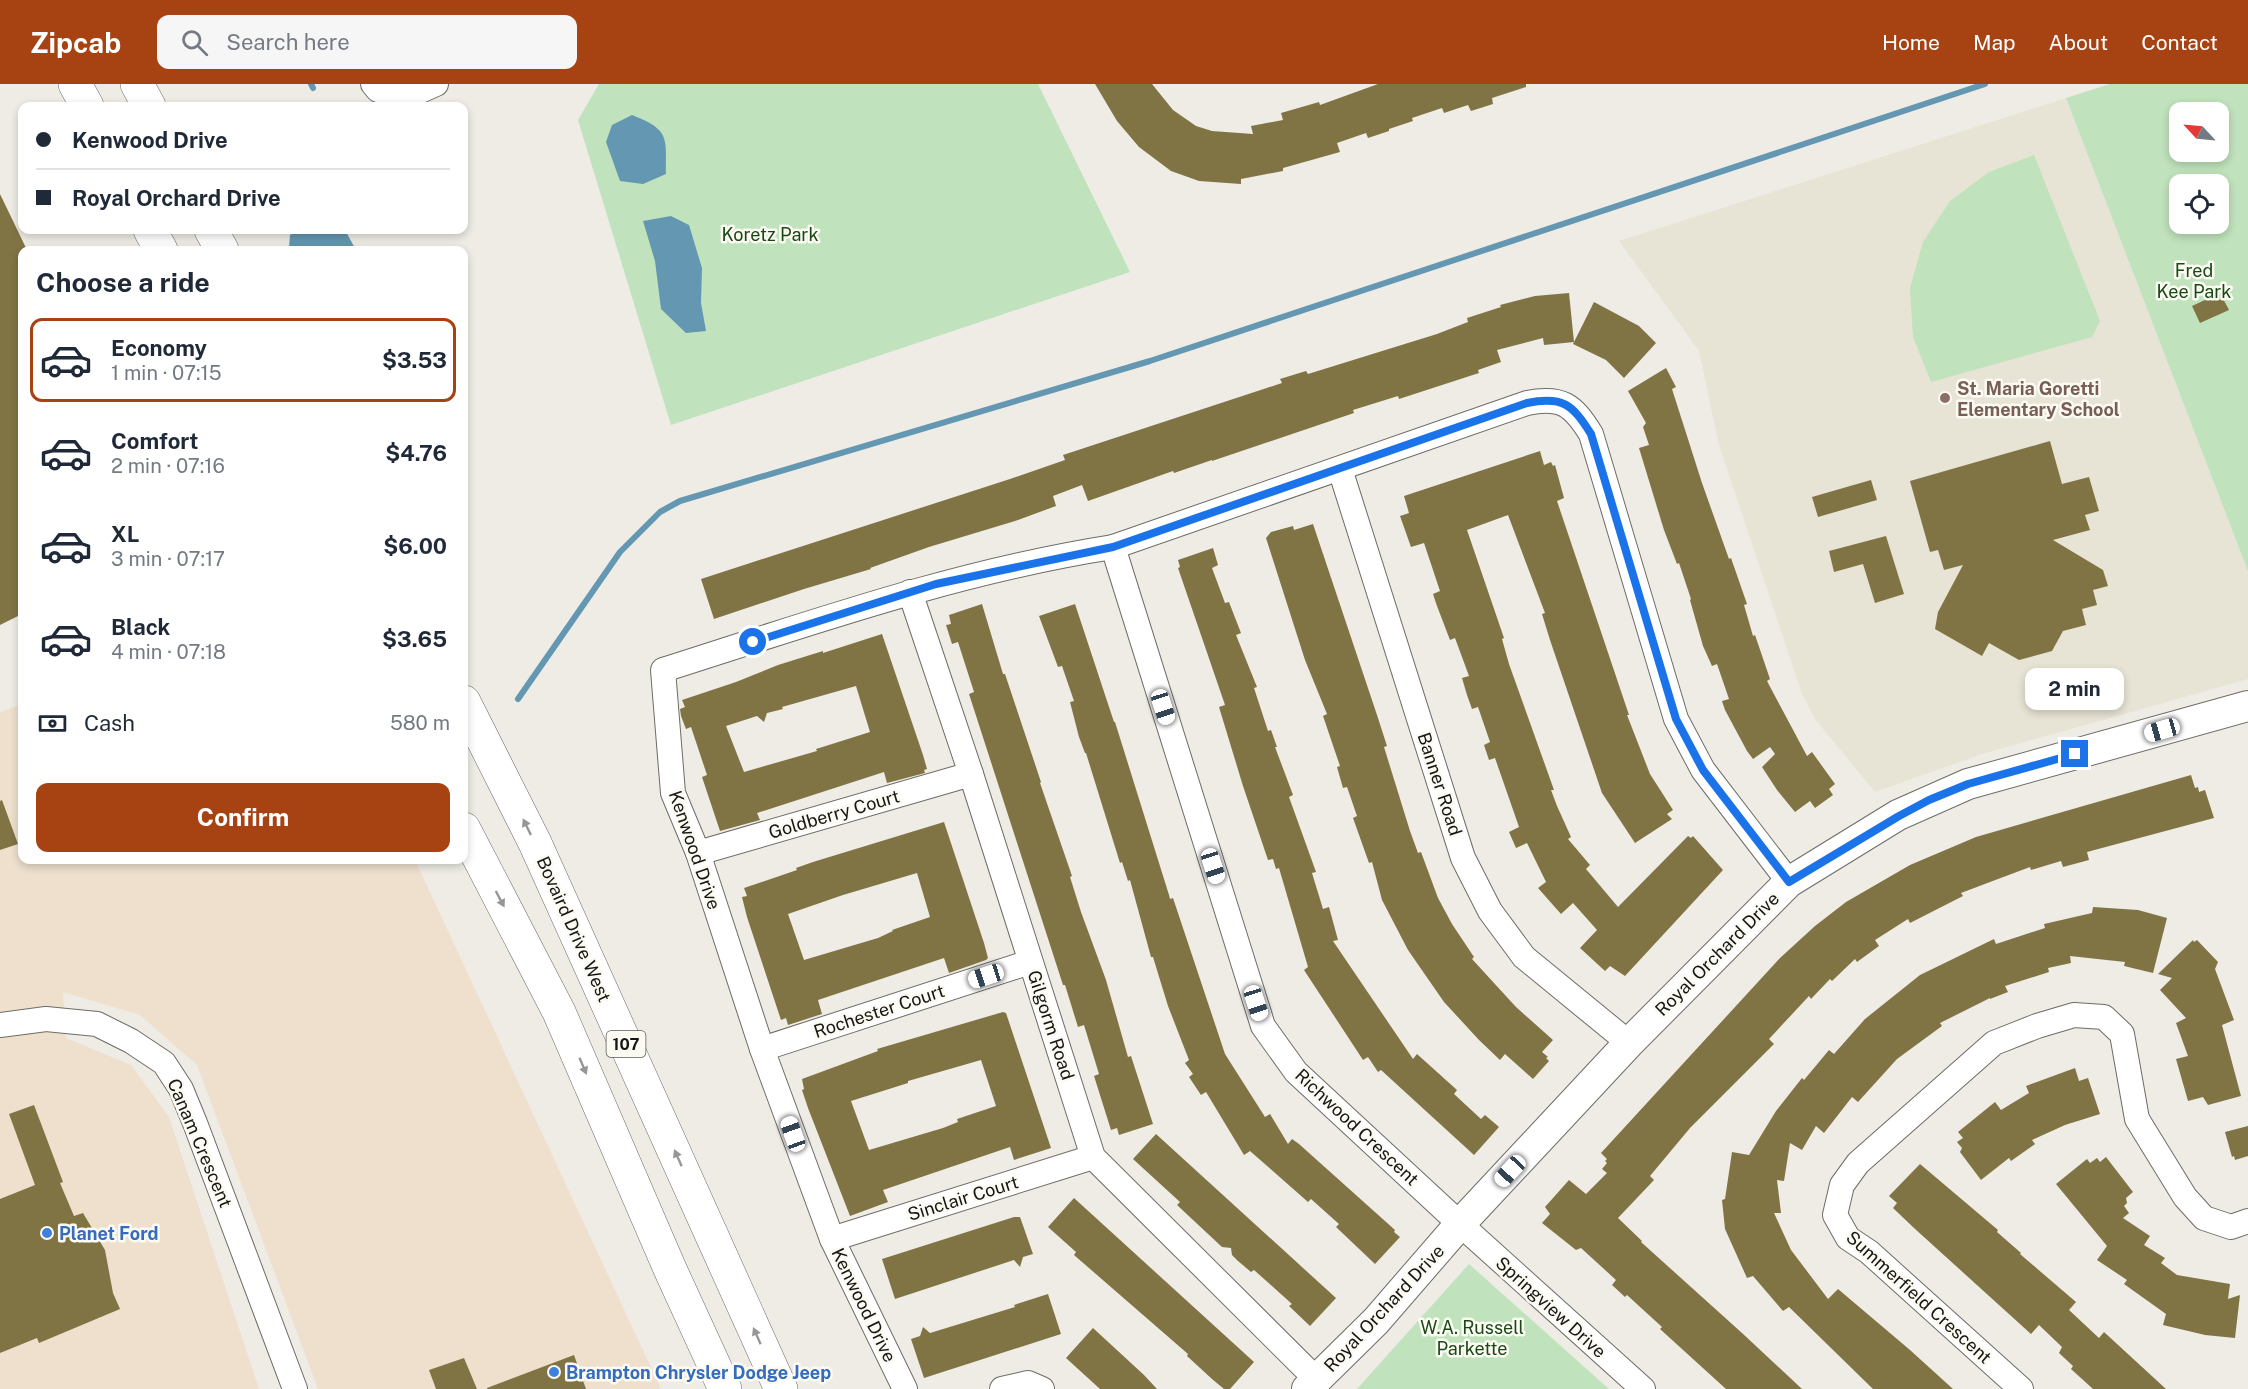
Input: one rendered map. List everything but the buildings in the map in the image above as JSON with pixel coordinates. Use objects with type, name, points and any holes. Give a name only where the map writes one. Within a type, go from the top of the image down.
[{"type":"main road","points":[[75,84],[85,102]]},
{"type":"main road","points":[[137,84],[147,102]]},
{"type":"main road","name":"Bovaird Drive West","points":[[468,710],[535,843],[781,1389]]},
{"type":"main road","name":"107","points":[[468,837],[560,1012],[670,1269],[725,1389]]},
{"type":"street","points":[[373,84],[378,90],[407,97],[436,84]]},
{"type":"street","points":[[1113,547],[1527,403],[1546,399],[1566,404],[1580,417],[1591,434],[1676,719],[1703,770],[1789,882]]},
{"type":"street","name":"Banner Road","points":[[1340,469],[1463,858],[1490,911],[1524,957],[1629,1043]]},
{"type":"street","name":"Kenwood Drive","points":[[904,1389],[832,1239],[762,1049],[698,853],[673,793],[663,670],[936,584],[1113,547]]},
{"type":"street","name":"Richwood Crescent","points":[[1113,547],[1263,1026],[1296,1072],[1460,1224]]},
{"type":"street","name":"Gilgorm Road","points":[[910,592],[971,774],[1093,1158],[1312,1384]]},
{"type":"street","name":"Royal Orchard Drive","points":[[1312,1384],[1376,1321],[1460,1224],[1629,1043],[1789,882],[1899,816],[1968,784],[2248,706]]},
{"type":"street","name":"Goldberry Court","points":[[698,853],[971,774]]},
{"type":"street","name":"Rochester Court","points":[[762,1049],[1030,962]]},
{"type":"street","name":"Summerfield Crescent","points":[[2021,1389],[1869,1252],[1848,1238],[1835,1215],[1842,1185],[1858,1163],[1994,1043],[2037,1026],[2074,1015],[2104,1017],[2122,1034],[2137,1119],[2185,1197],[2204,1218],[2231,1227],[2248,1221]]},
{"type":"street","name":"Canam Crescent","points":[[0,1025],[46,1019],[97,1024],[131,1041],[164,1063],[181,1089],[195,1122],[296,1389]]},
{"type":"street","name":"Sinclair Court","points":[[832,1239],[1093,1158]]},
{"type":"street","name":"Springview Drive","points":[[1460,1224],[1642,1389]]},
{"type":"street","points":[[1002,1389],[1028,1383],[1042,1389]]},
{"type":"shaded area","name":"St. Maria Goretti Elementary School","points":[[2066,98],[2248,571],[2248,679],[1982,754],[1875,792],[1815,719],[1802,694],[1719,445],[1699,351],[1619,241]]},
{"type":"shaded area","points":[[18,705],[18,864],[417,864],[661,1389],[318,1389],[197,1065],[140,1015],[63,992],[66,1038],[131,1065],[169,1117],[259,1389],[0,1389],[0,712]]},
{"type":"green space","name":"Koretz Park","points":[[599,84],[1038,84],[1130,272],[671,425],[578,120]]},
{"type":"green space","name":"Fred Kee Park","points":[[2110,84],[2248,84],[2248,571],[2066,98]]},
{"type":"green space","points":[[2034,155],[2100,321],[2092,337],[1931,382],[1913,337],[1910,288],[1923,242],[1950,201],[1989,172]]},
{"type":"green space","name":"W.A. Russell Parkette","points":[[1469,1264],[1609,1389],[1357,1389]]},
{"type":"water","points":[[632,115],[653,125],[663,136],[665,143],[666,174],[643,184],[620,181],[606,142],[612,125]]},
{"type":"water","points":[[671,216],[689,225],[702,268],[701,303],[706,331],[686,333],[661,309],[655,261],[643,221]]},
{"type":"water","points":[[347,234],[354,246],[289,246],[290,235]]},
{"type":"waterway","points":[[311,84],[313,88]]},
{"type":"waterway","points":[[518,699],[620,552],[660,512],[680,501],[1150,361],[1985,84]]},
{"type":"place","name":"St. Maria Goretti Elementary School","points":[[1945,398]]},
{"type":"place","name":"Planet Ford","points":[[47,1233]]},
{"type":"place","name":"Brampton Chrysler Dodge Jeep","points":[[554,1372]]},
{"type":"route","points":[[753,642],[936,584],[1113,547],[1527,403],[1546,399],[1566,404],[1580,417],[1591,434],[1676,719],[1703,770],[1789,882],[1828,857],[1929,800],[1968,784],[2075,754]]}]
